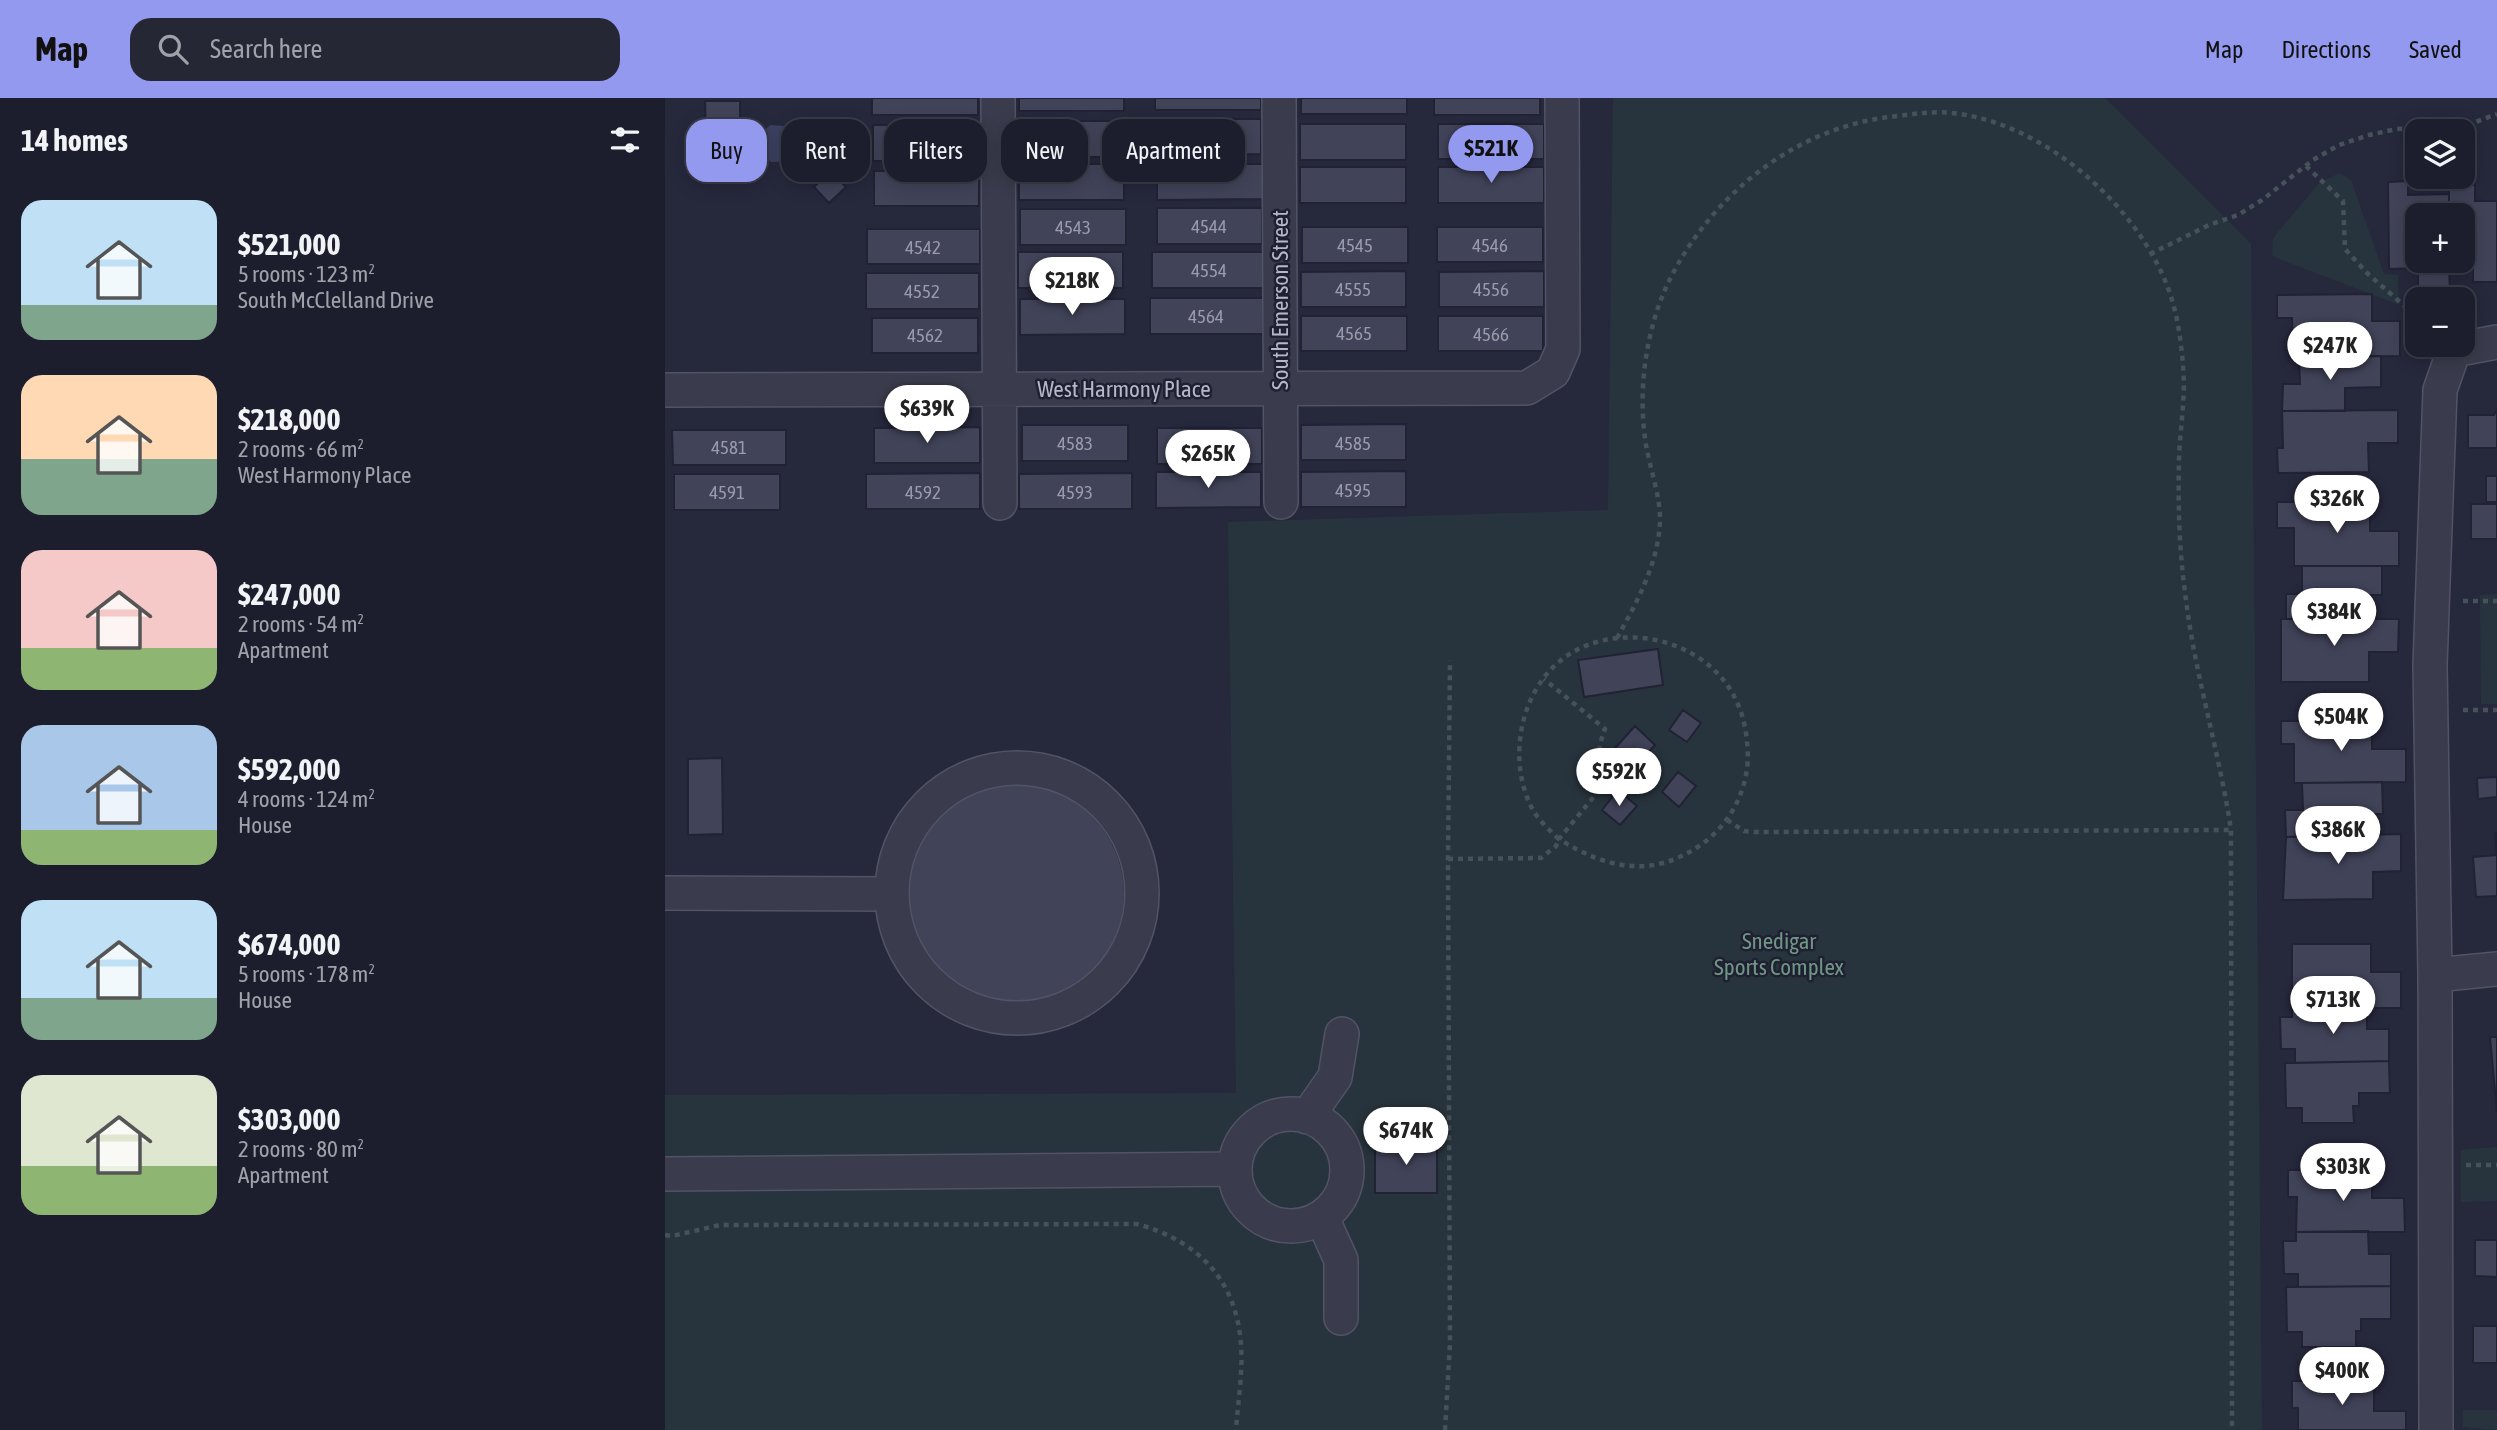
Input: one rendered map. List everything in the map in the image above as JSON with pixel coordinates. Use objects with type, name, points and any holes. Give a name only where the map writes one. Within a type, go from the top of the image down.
[{"type":"street","points":[[998,98],[1000,503]]},
{"type":"street","name":"South Emerson Street","points":[[1279,98],[1281,502]]},
{"type":"street","name":"West Harmony Place","points":[[665,390],[1527,388],[1553,372],[1563,349],[1562,98]]},
{"type":"street","points":[[2436,1430],[2435,975],[2430,665],[2440,390],[2454,350],[2497,342]]},
{"type":"street","points":[[1025,767],[1065,777],[1100,799],[1127,831],[1141,870],[1142,911],[1130,950],[1105,984],[1070,1007],[1030,1019],[988,1016],[949,999],[918,972],[897,935],[890,894],[897,853],[916,817],[946,789],[984,772],[1025,767]]},
{"type":"street","points":[[665,893],[890,894]]},
{"type":"street","points":[[2435,975],[2497,969]]},
{"type":"street","points":[[1307,1117],[1335,1077],[1342,1034]]},
{"type":"street","points":[[1290,1114],[1307,1117],[1324,1125],[1337,1137],[1346,1163],[1345,1190],[1322,1218],[1306,1225],[1272,1223],[1245,1202],[1235,1169],[1238,1153],[1246,1138],[1258,1126],[1273,1117],[1290,1114]]},
{"type":"street","points":[[665,1174],[1235,1169]]},
{"type":"street","points":[[1322,1218],[1341,1260],[1341,1318]]},
{"type":"path","points":[[1617,638],[1639,599],[1653,563],[1661,519],[1645,440],[1644,369],[1652,333],[1672,276],[1701,230],[1738,187],[1797,146],[1849,125],[1934,112],[1963,114],[2029,137],[2058,153],[2121,210],[2150,254],[2169,291],[2180,341],[2184,380],[2179,510],[2185,591],[2195,655],[2217,747],[2231,830],[2232,1430]]},
{"type":"path","points":[[2150,254],[2209,225],[2238,215],[2305,166],[2339,145],[2397,129],[2467,125],[2497,114]]},
{"type":"path","points":[[2305,166],[2343,201],[2345,249],[2367,273],[2405,306]]},
{"type":"path","points":[[1617,638],[1644,638],[1679,646],[1718,672],[1733,693],[1743,714],[1748,747],[1740,796],[1715,835],[1675,859],[1654,865],[1627,866],[1583,855],[1559,839],[1535,812],[1527,794],[1519,752],[1530,701],[1544,679],[1570,654],[1595,643],[1617,638]]},
{"type":"path","points":[[1445,1430],[1450,1343],[1450,660]]},
{"type":"path","points":[[1448,859],[1541,858],[1556,846],[1610,777],[1598,753],[1605,729],[1544,679]]},
{"type":"path","points":[[1727,820],[1744,831],[1755,832],[2231,830]]},
{"type":"path","points":[[665,1236],[720,1225],[1137,1224],[1163,1231],[1188,1245],[1208,1262],[1227,1290],[1237,1317],[1241,1346],[1236,1430]]},
{"type":"green space","name":"Snedigar Sports Complex","points":[[1613,98],[2105,98],[2251,244],[2262,1430],[665,1430],[665,1095],[1236,1093],[1228,522],[1608,510]]},
{"type":"green space","points":[[2340,173],[2351,180],[2384,274],[2398,275],[2399,305],[2272,256],[2273,238],[2320,182]]},
{"type":"green space","points":[[2497,594],[2497,704],[2481,704],[2480,595]]},
{"type":"green space","points":[[2497,1147],[2497,1201],[2461,1202],[2461,1150]]},
{"type":"green space","points":[[2463,1410],[2497,1410],[2497,1430],[2463,1427]]},
{"type":"water","points":[[770,125],[781,126],[781,162],[771,162],[767,159],[767,128]]},
{"type":"building","points":[[872,98],[978,98],[978,115],[872,115]]},
{"type":"building","points":[[1019,98],[1124,98],[1124,111],[1019,111]]},
{"type":"building","points":[[1155,98],[1261,98],[1261,110],[1155,110]]},
{"type":"building","points":[[1301,98],[1407,98],[1407,114],[1301,114]]},
{"type":"building","points":[[1434,98],[1540,98],[1540,115],[1434,115]]},
{"type":"building","points":[[705,101],[740,101],[740,119],[705,119]]},
{"type":"building","points":[[1245,119],[1261,119],[1261,154],[1245,154]]},
{"type":"building","points":[[1088,121],[1102,121],[1102,157],[1088,157]]},
{"type":"building","points":[[1300,124],[1406,124],[1406,160],[1300,160]]},
{"type":"building","points":[[1438,124],[1544,124],[1544,159],[1438,159]]},
{"type":"building","points":[[873,125],[884,125],[884,161],[873,161]]},
{"type":"building","points":[[1088,164],[1102,164],[1102,182],[1124,182],[1124,200],[1019,200],[1019,182],[1088,182]]},
{"type":"building","points":[[1245,164],[1263,164],[1263,199],[1157,200],[1157,182],[1245,182]]},
{"type":"building","points":[[1300,167],[1406,167],[1406,203],[1300,203]]},
{"type":"building","points":[[1438,167],[1544,167],[1544,203],[1438,203]]},
{"type":"building","points":[[874,171],[884,171],[884,182],[979,182],[979,206],[874,206]]},
{"type":"building","points":[[2405,181],[2408,195],[2449,194],[2449,203],[2405,203],[2405,268],[2389,269],[2388,182]]},
{"type":"building","points":[[819,182],[841,182],[846,187],[829,203],[814,187]]},
{"type":"building","points":[[2449,189],[2475,189],[2475,201],[2497,201],[2497,282],[2473,282],[2475,203],[2449,203]]},
{"type":"building","points":[[1157,208],[1262,208],[1262,244],[1157,244]]},
{"type":"building","points":[[1020,209],[1126,209],[1126,245],[1020,245]]},
{"type":"building","points":[[1302,227],[1408,227],[1408,263],[1302,263]]},
{"type":"building","points":[[1437,227],[1543,227],[1543,262],[1437,262]]},
{"type":"building","points":[[867,229],[980,229],[980,264],[867,264]]},
{"type":"building","points":[[1018,252],[1123,252],[1123,288],[1018,288]]},
{"type":"building","points":[[1152,252],[1266,252],[1266,288],[1152,288]]},
{"type":"building","points":[[1406,271],[1406,307],[1301,307],[1301,272]]},
{"type":"building","points":[[1544,271],[1544,307],[1439,307],[1439,272]]},
{"type":"building","points":[[866,273],[979,273],[979,309],[866,309]]},
{"type":"building","points":[[2418,273],[2449,273],[2450,287],[2418,287]]},
{"type":"building","points":[[2372,294],[2372,321],[2400,321],[2400,356],[2293,357],[2292,318],[2277,318],[2277,295]]},
{"type":"building","points":[[1150,298],[1263,298],[1263,334],[1150,334]]},
{"type":"building","points":[[1020,299],[1125,299],[1125,334],[1020,335]]},
{"type":"building","points":[[1301,316],[1407,316],[1407,351],[1301,351]]},
{"type":"building","points":[[1438,316],[1543,316],[1543,351],[1438,351]]},
{"type":"building","points":[[872,318],[978,318],[978,353],[872,353]]},
{"type":"building","points":[[2381,356],[2381,387],[2345,388],[2345,411],[2282,411],[2283,384],[2300,384],[2299,357]]},
{"type":"building","points":[[2497,409],[2497,448],[2468,448],[2468,415],[2494,415]]},
{"type":"building","points":[[2398,410],[2398,443],[2368,443],[2369,472],[2278,473],[2277,448],[2283,448],[2282,411]]},
{"type":"building","points":[[1406,424],[1406,460],[1301,460],[1301,425]]},
{"type":"building","points":[[1022,425],[1128,425],[1128,461],[1022,461]]},
{"type":"building","points":[[980,427],[980,463],[874,463],[874,428]]},
{"type":"building","points":[[1157,428],[1262,428],[1262,464],[1157,464]]},
{"type":"building","points":[[672,430],[786,430],[786,465],[673,465]]},
{"type":"building","points":[[1406,471],[1406,507],[1301,507],[1301,472]]},
{"type":"building","points":[[1156,472],[1261,472],[1261,507],[1156,508]]},
{"type":"building","points":[[980,473],[980,509],[866,509],[866,474]]},
{"type":"building","points":[[1132,473],[1132,509],[1019,509],[1019,474]]},
{"type":"building","points":[[674,474],[780,474],[780,510],[674,510]]},
{"type":"building","points":[[2486,476],[2497,476],[2497,502],[2486,502]]},
{"type":"building","points":[[2277,502],[2370,502],[2370,531],[2399,531],[2399,566],[2294,566],[2294,528],[2277,528]]},
{"type":"building","points":[[2471,504],[2497,504],[2497,539],[2471,539]]},
{"type":"building","points":[[2302,566],[2382,566],[2382,595],[2346,595],[2347,619],[2286,619],[2286,594],[2302,594]]},
{"type":"building","points":[[2281,619],[2399,619],[2398,652],[2369,652],[2369,682],[2281,682]]},
{"type":"building","points":[[1658,649],[1663,685],[1584,697],[1578,660]]},
{"type":"building","points":[[1683,710],[1701,723],[1687,742],[1669,730]]},
{"type":"building","points":[[2372,720],[2372,749],[2406,749],[2406,782],[2294,783],[2294,744],[2281,744],[2281,721]]},
{"type":"building","points":[[1635,726],[1655,745],[1628,775],[1607,757]]},
{"type":"building","points":[[722,758],[723,834],[688,835],[688,759]]},
{"type":"building","points":[[1678,772],[1696,786],[1679,807],[1662,792]]},
{"type":"building","points":[[2497,777],[2497,797],[2478,799],[2477,778]]},
{"type":"building","points":[[2382,782],[2383,814],[2348,814],[2348,835],[2286,837],[2285,810],[2303,810],[2302,783]]},
{"type":"building","points":[[1003,783],[1025,783],[1057,791],[1076,801],[1093,815],[1107,832],[1117,851],[1125,894],[1117,937],[1107,956],[1093,973],[1076,987],[1057,997],[1025,1005],[1003,1005],[971,997],[952,987],[928,965],[911,937],[903,905],[903,883],[911,851],[921,832],[943,808],[971,791]]},
{"type":"building","points":[[1618,790],[1637,806],[1620,825],[1602,810]]},
{"type":"building","points":[[2401,834],[2401,871],[2373,872],[2373,899],[2283,900],[2286,837]]},
{"type":"building","points":[[2497,855],[2497,896],[2476,897],[2473,857]]},
{"type":"building","points":[[2292,944],[2371,944],[2371,972],[2401,972],[2401,1008],[2292,1008]]},
{"type":"building","points":[[2367,1007],[2367,1029],[2389,1029],[2389,1061],[2295,1063],[2295,1049],[2281,1049],[2280,1017],[2292,1017],[2292,1008]]},
{"type":"building","points":[[2490,1037],[2497,1037],[2497,1113]]},
{"type":"building","points":[[2389,1061],[2390,1093],[2359,1093],[2359,1106],[2353,1106],[2354,1123],[2302,1123],[2302,1108],[2286,1108],[2285,1063]]},
{"type":"building","points":[[1375,1141],[1437,1141],[1437,1193],[1375,1193]]},
{"type":"building","points":[[2288,1170],[2372,1170],[2372,1198],[2404,1198],[2405,1232],[2296,1232],[2297,1197],[2288,1197]]},
{"type":"building","points":[[2368,1231],[2369,1254],[2391,1254],[2391,1286],[2298,1287],[2298,1274],[2284,1274],[2283,1241],[2296,1241],[2296,1232]]},
{"type":"building","points":[[2475,1240],[2497,1240],[2497,1277],[2475,1276]]},
{"type":"building","points":[[2391,1286],[2391,1319],[2361,1319],[2361,1331],[2356,1331],[2356,1347],[2302,1347],[2302,1332],[2287,1332],[2286,1287]]},
{"type":"building","points":[[2473,1326],[2497,1326],[2497,1363],[2473,1363]]},
{"type":"building","points":[[2292,1381],[2374,1381],[2374,1411],[2406,1411],[2406,1430],[2298,1430],[2298,1408],[2292,1408]]}]
